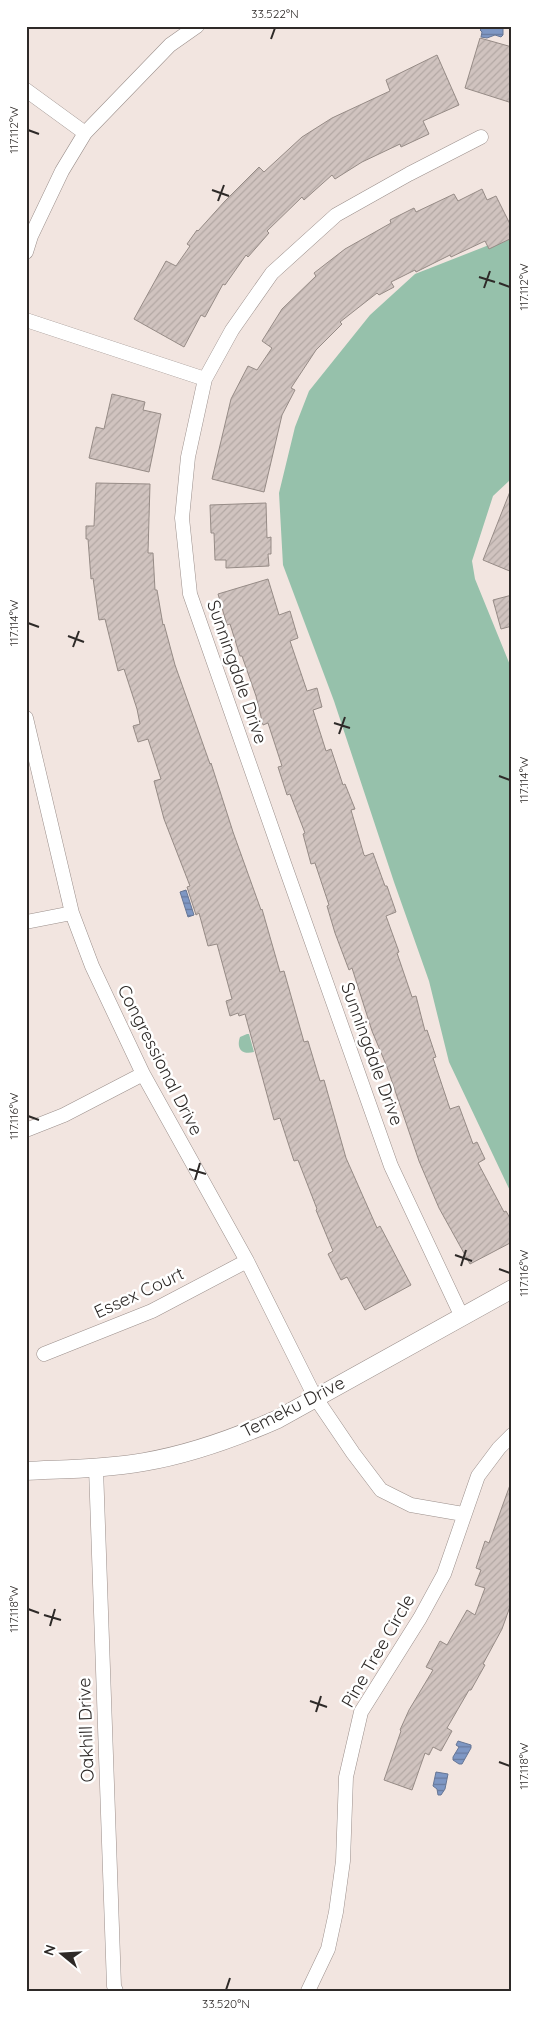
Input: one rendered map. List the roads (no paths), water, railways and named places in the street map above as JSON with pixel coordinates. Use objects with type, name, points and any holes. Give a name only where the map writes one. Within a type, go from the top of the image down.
[{"type":"street","points":[[26,252],[31,236],[62,171],[85,133],[170,45],[197,26]]},
{"type":"street","points":[[26,90],[85,133]]},
{"type":"street","name":"Sunningdale Drive","points":[[462,1317],[392,1166],[190,594],[182,518],[188,457],[205,379],[232,330],[272,274],[336,215],[409,174],[481,137]]},
{"type":"street","points":[[26,320],[205,379]]},
{"type":"street","name":"Congressional Drive","points":[[27,723],[72,913],[92,966],[143,1074],[247,1261],[316,1397],[353,1453],[381,1490],[411,1505],[463,1514]]},
{"type":"street","points":[[26,922],[72,913]]},
{"type":"street","points":[[26,1130],[64,1115],[143,1074]]},
{"type":"street","name":"Essex Court","points":[[44,1354],[152,1310],[247,1261]]},
{"type":"street","name":"Temeku Drive","points":[[26,1471],[96,1468],[145,1462],[205,1447],[241,1435],[278,1419],[512,1289]]},
{"type":"street","name":"Pine Tree Circle","points":[[308,1991],[328,1949],[336,1912],[343,1861],[346,1777],[361,1712],[420,1618],[444,1574],[463,1514],[478,1476],[499,1448],[512,1435]]},
{"type":"street","name":"Oakhill Drive","points":[[96,1468],[114,1986],[116,1991]]},
{"type":"water","points":[[487,26],[503,26],[503,35],[501,37],[495,35],[487,38],[481,37],[482,32],[480,30]]},
{"type":"water","points":[[186,890],[194,915],[188,917],[180,892]]},
{"type":"water","points":[[458,1741],[471,1745],[462,1764],[453,1760],[459,1747],[456,1745]]},
{"type":"water","points":[[436,1772],[448,1774],[445,1789],[441,1795],[438,1795],[437,1789],[433,1786]]}]
